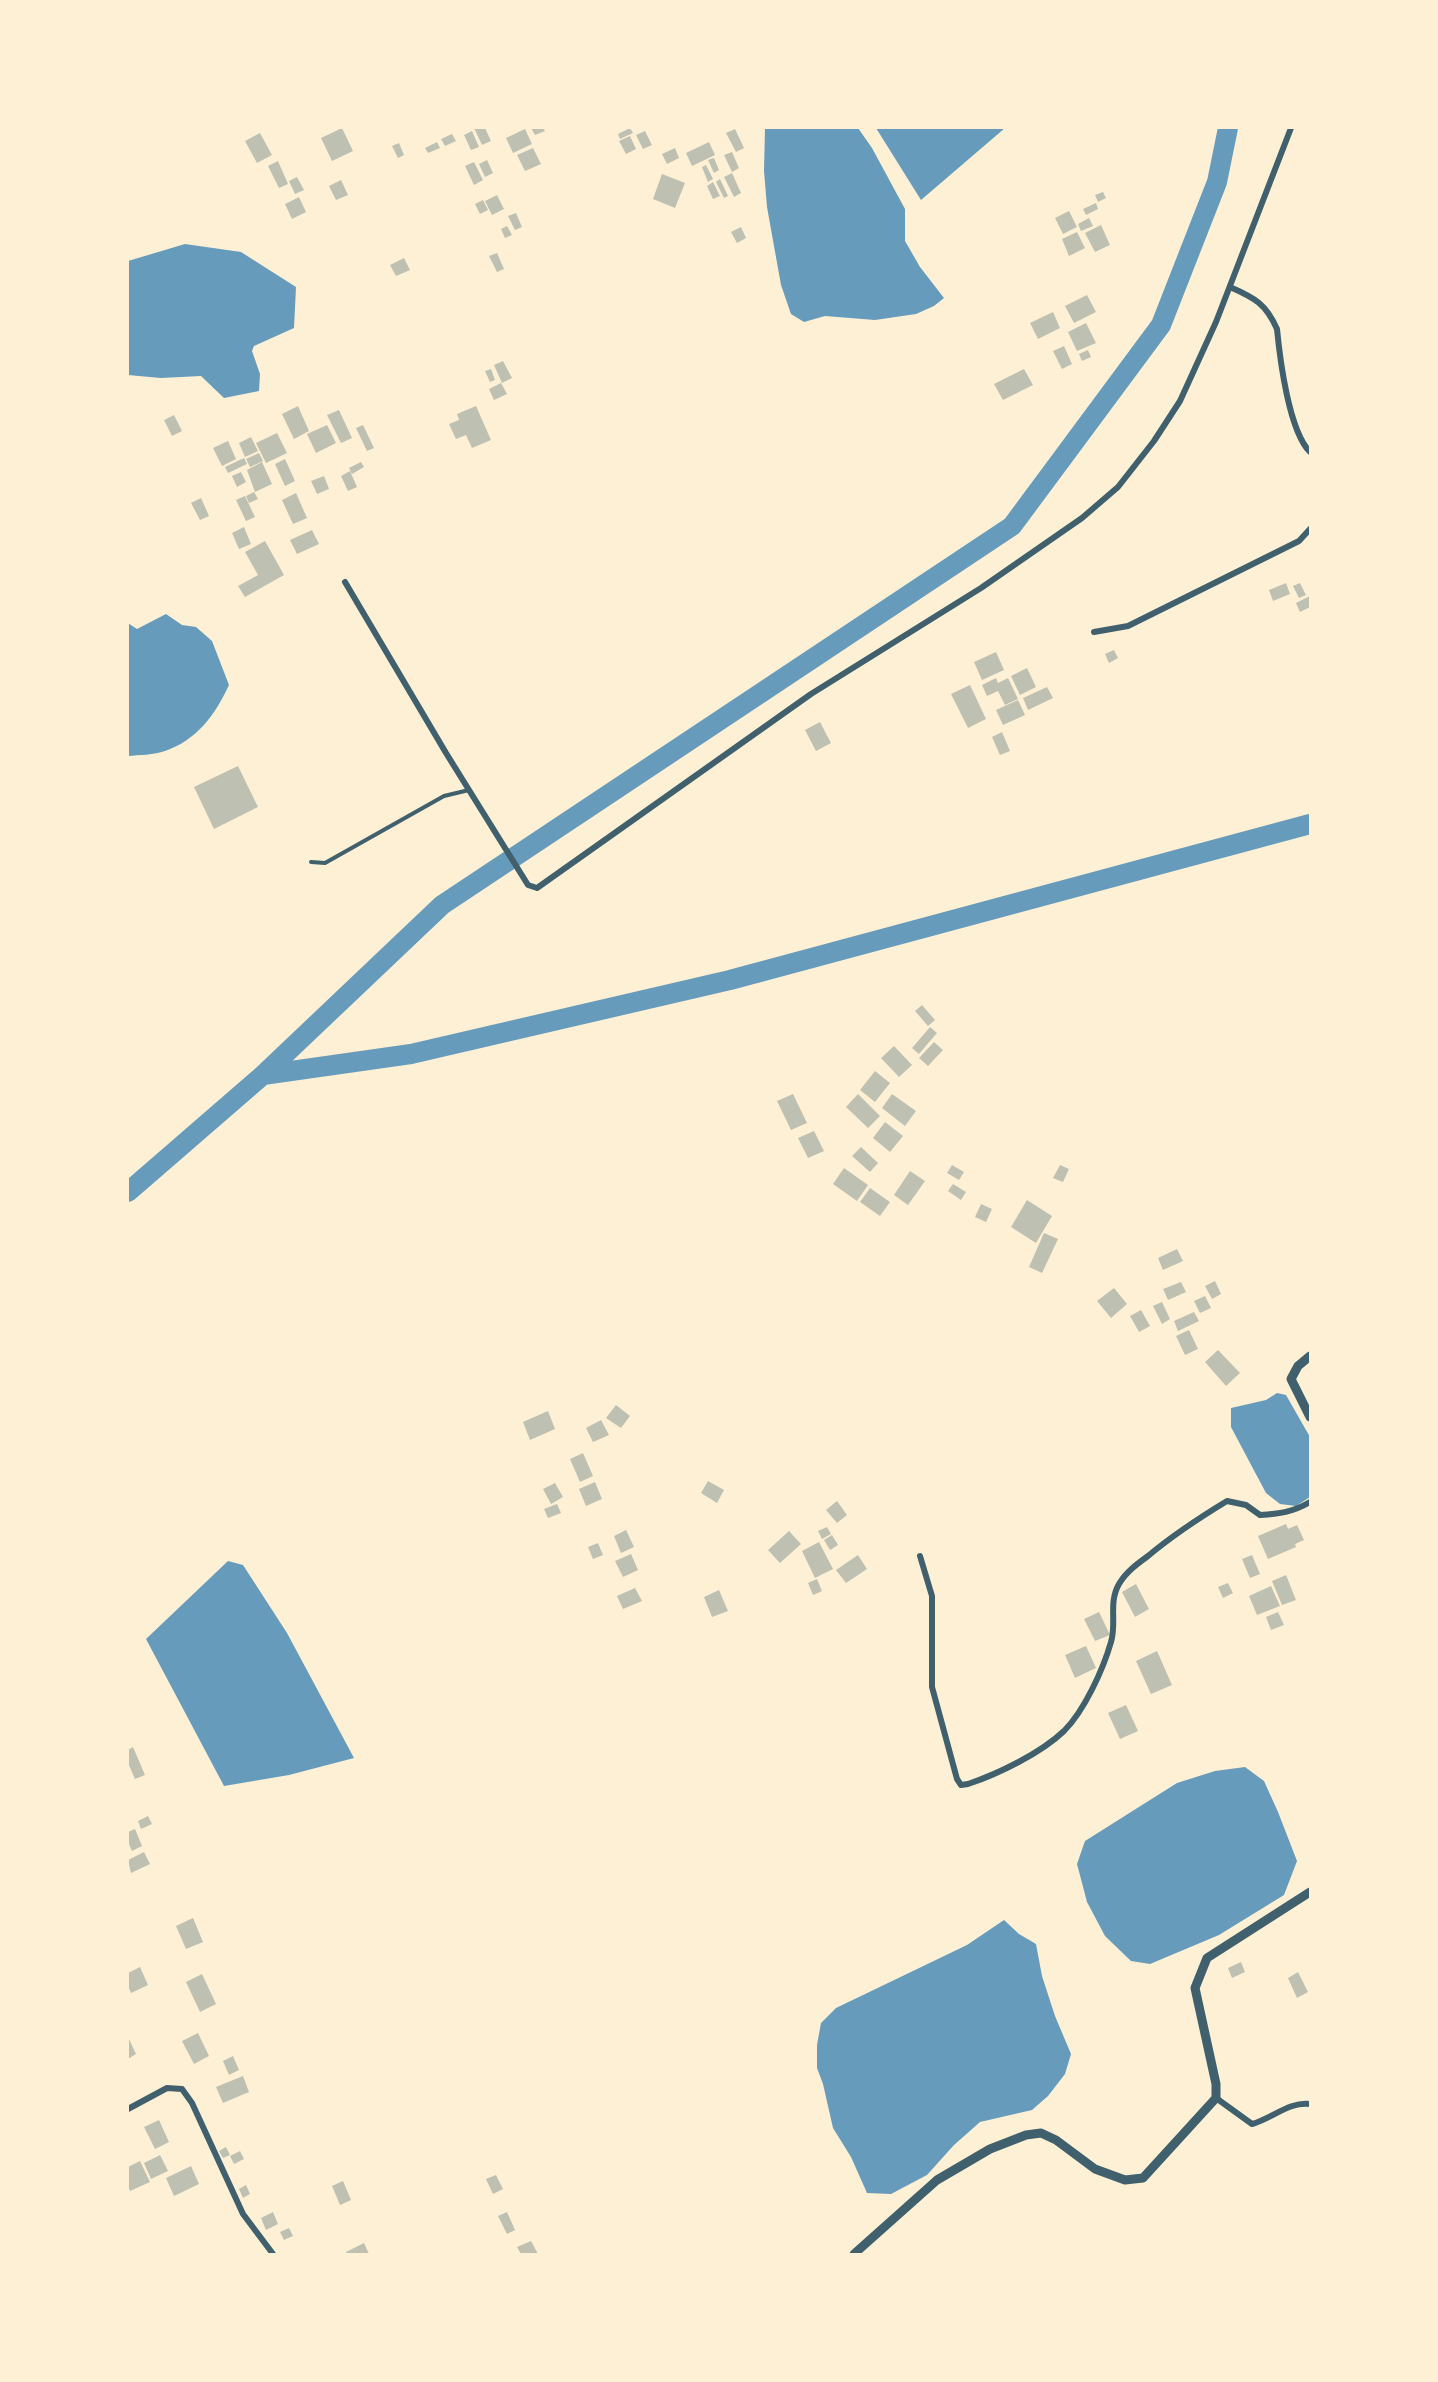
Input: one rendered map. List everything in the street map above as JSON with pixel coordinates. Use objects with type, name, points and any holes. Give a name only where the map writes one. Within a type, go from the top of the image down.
[{"type":"street","points":[[345,582],[528,885],[537,888],[811,694],[981,588],[1082,518],[1118,487],[1154,441],[1180,402],[1230,287],[1291,128]]},
{"type":"street","points":[[1230,287],[1250,296],[1268,309],[1277,329],[1285,378],[1300,440],[1311,452]]},
{"type":"street","points":[[1094,632],[1128,626],[1299,541],[1311,529]]},
{"type":"street","points":[[1311,1356],[1298,1366],[1291,1379],[1311,1417]]},
{"type":"street","points":[[920,1556],[932,1596],[932,1687],[957,1779],[961,1785],[968,1784],[1039,1750],[1063,1732],[1080,1712],[1112,1642],[1114,1626],[1112,1597],[1125,1575],[1183,1527],[1227,1501],[1246,1505],[1260,1515],[1282,1514],[1297,1510],[1311,1502]]},
{"type":"street","points":[[854,2254],[937,2180],[990,2149],[1026,2135],[1041,2133],[1056,2140],[1095,2169],[1125,2180],[1143,2178],[1216,2098],[1216,2084],[1195,1988],[1207,1958],[1311,1892]]},
{"type":"street","points":[[128,2109],[167,2088],[182,2089],[192,2103],[243,2214],[273,2254]]},
{"type":"street","points":[[1216,2098],[1252,2124],[1290,2107],[1311,2104]]},
{"type":"lane","points":[[310,862],[325,863],[444,796],[470,790]]},
{"type":"water","points":[[765,128],[858,128],[872,148],[905,209],[905,241],[920,267],[944,298],[934,306],[916,314],[875,320],[825,316],[804,322],[791,314],[781,285],[767,207],[764,171]]},
{"type":"water","points":[[876,128],[1005,128],[921,200]]},
{"type":"water","points":[[185,244],[241,252],[296,287],[294,328],[254,346],[252,351],[260,374],[259,391],[224,398],[201,376],[161,378],[128,375],[128,261]]},
{"type":"water","points":[[166,614],[182,625],[196,627],[212,641],[229,685],[211,716],[187,740],[161,752],[128,756],[128,623],[137,629]]},
{"type":"water","points":[[1277,1393],[1286,1395],[1310,1437],[1310,1497],[1296,1506],[1280,1504],[1266,1493],[1231,1427],[1231,1408],[1266,1400]]},
{"type":"water","points":[[228,1561],[243,1565],[287,1633],[354,1758],[289,1775],[224,1786],[146,1639]]},
{"type":"water","points":[[1245,1767],[1264,1781],[1297,1861],[1284,1895],[1219,1935],[1150,1964],[1131,1961],[1105,1936],[1087,1902],[1077,1864],[1085,1841],[1177,1783],[1215,1771]]},
{"type":"water","points":[[1004,1920],[1019,1934],[1036,1944],[1042,1976],[1071,2054],[1065,2074],[1048,2096],[1032,2110],[980,2122],[954,2145],[927,2175],[891,2194],[867,2193],[851,2157],[833,2128],[817,2068],[817,2045],[821,2023],[836,2008],[967,1945]]},
{"type":"building","points":[[342,128],[353,151],[332,161],[321,138]]},
{"type":"building","points":[[474,128],[485,128],[491,141],[482,145]]},
{"type":"building","points":[[531,128],[543,128],[545,131],[535,135]]},
{"type":"building","points":[[630,128],[633,133],[620,139],[618,134]]},
{"type":"building","points":[[525,129],[532,144],[513,153],[506,138]]},
{"type":"building","points":[[735,129],[744,148],[736,152],[726,133]]},
{"type":"building","points":[[472,131],[479,147],[471,150],[464,135]]},
{"type":"building","points":[[645,131],[652,145],[643,149],[636,135]]},
{"type":"building","points":[[260,133],[272,155],[257,163],[245,141]]},
{"type":"building","points":[[452,134],[456,141],[445,146],[441,139]]},
{"type":"building","points":[[630,136],[636,149],[626,154],[619,141]]},
{"type":"building","points":[[437,142],[440,148],[428,153],[425,148]]},
{"type":"building","points":[[709,142],[715,155],[692,166],[686,153]]},
{"type":"building","points":[[399,143],[404,155],[398,158],[392,146]]},
{"type":"building","points":[[533,148],[541,164],[525,171],[517,155]]},
{"type":"building","points":[[675,148],[679,158],[667,164],[662,154]]},
{"type":"building","points":[[732,152],[739,168],[732,172],[724,155]]},
{"type":"building","points":[[714,158],[719,170],[714,173],[708,160]]},
{"type":"building","points":[[487,160],[493,173],[485,177],[479,164]]},
{"type":"building","points":[[278,161],[288,184],[279,188],[268,166]]},
{"type":"building","points":[[474,162],[483,180],[474,185],[465,166]]},
{"type":"building","points":[[706,165],[713,179],[708,182],[702,167]]},
{"type":"building","points":[[732,173],[741,193],[734,197],[724,177]]},
{"type":"building","points":[[662,174],[685,183],[675,208],[653,199]]},
{"type":"building","points":[[297,177],[304,190],[295,194],[289,181]]},
{"type":"building","points":[[720,179],[728,196],[724,198],[716,182]]},
{"type":"building","points":[[341,180],[348,195],[336,200],[329,186]]},
{"type":"building","points":[[713,182],[720,196],[713,199],[707,186]]},
{"type":"building","points":[[1103,192],[1106,198],[1098,202],[1095,195]]},
{"type":"building","points":[[497,195],[504,209],[492,215],[485,201]]},
{"type":"building","points":[[299,197],[306,212],[292,219],[285,204]]},
{"type":"building","points":[[483,200],[488,210],[480,214],[475,204]]},
{"type":"building","points":[[1096,203],[1098,209],[1086,215],[1083,209]]},
{"type":"building","points":[[1069,211],[1077,227],[1063,234],[1055,218]]},
{"type":"building","points":[[516,213],[522,227],[515,230],[508,216]]},
{"type":"building","points":[[1089,218],[1093,226],[1081,231],[1078,224]]},
{"type":"building","points":[[1101,225],[1110,245],[1095,252],[1085,233]]},
{"type":"building","points":[[507,226],[512,235],[505,238],[501,229]]},
{"type":"building","points":[[741,227],[746,238],[737,243],[731,232]]},
{"type":"building","points":[[1077,232],[1085,248],[1069,256],[1062,239]]},
{"type":"building","points":[[497,253],[504,269],[497,272],[489,256]]},
{"type":"building","points":[[404,258],[410,270],[396,276],[390,265]]},
{"type":"building","points":[[1087,295],[1096,312],[1074,323],[1065,306]]},
{"type":"building","points":[[1053,312],[1060,328],[1038,339],[1030,323]]},
{"type":"building","points":[[1086,323],[1096,343],[1077,351],[1068,332]]},
{"type":"building","points":[[1064,346],[1072,364],[1062,369],[1053,351]]},
{"type":"building","points":[[1088,350],[1091,357],[1082,361],[1079,354]]},
{"type":"building","points":[[503,361],[512,378],[502,383],[494,365]]},
{"type":"building","points":[[491,369],[495,380],[490,382],[485,371]]},
{"type":"building","points":[[1024,369],[1033,385],[1003,400],[994,384]]},
{"type":"building","points":[[501,383],[507,394],[494,400],[489,389]]},
{"type":"building","points":[[298,406],[309,431],[294,439],[282,414]]},
{"type":"building","points":[[476,406],[491,440],[472,448],[466,435],[456,439],[449,424],[459,420],[457,414]]},
{"type":"building","points":[[339,410],[352,438],[341,443],[327,415]]},
{"type":"building","points":[[174,415],[182,431],[172,436],[164,420]]},
{"type":"building","points":[[327,425],[336,443],[316,453],[307,434]]},
{"type":"building","points":[[363,425],[374,448],[367,451],[356,428]]},
{"type":"building","points":[[277,433],[287,453],[266,463],[256,443]]},
{"type":"building","points":[[251,437],[258,451],[245,457],[239,443]]},
{"type":"building","points":[[228,441],[236,459],[222,466],[213,448]]},
{"type":"building","points":[[259,453],[263,461],[250,467],[246,459]]},
{"type":"building","points":[[244,458],[247,464],[228,473],[225,467]]},
{"type":"building","points":[[285,459],[295,481],[285,486],[275,464]]},
{"type":"building","points":[[262,462],[272,484],[255,492],[247,470]]},
{"type":"building","points":[[361,462],[364,467],[352,474],[349,468]]},
{"type":"building","points":[[350,471],[357,487],[348,491],[341,476]]},
{"type":"building","points":[[241,472],[246,482],[237,487],[232,476]]},
{"type":"building","points":[[324,476],[329,489],[317,494],[311,481]]},
{"type":"building","points":[[254,492],[258,499],[249,503],[246,496]]},
{"type":"building","points":[[296,493],[307,518],[293,524],[282,500]]},
{"type":"building","points":[[245,496],[255,517],[246,521],[236,500]]},
{"type":"building","points":[[201,498],[209,516],[200,520],[191,503]]},
{"type":"building","points":[[244,527],[251,544],[239,549],[232,533]]},
{"type":"building","points":[[312,530],[319,544],[297,554],[290,540]]},
{"type":"building","points":[[265,541],[284,575],[245,597],[238,586],[258,575],[245,552]]},
{"type":"building","points":[[1286,583],[1290,594],[1273,601],[1269,590]]},
{"type":"building","points":[[1300,583],[1306,595],[1299,598],[1293,586]]},
{"type":"building","points":[[1310,596],[1310,607],[1300,612],[1296,603]]},
{"type":"building","points":[[1114,650],[1118,658],[1109,663],[1105,654]]},
{"type":"building","points":[[996,652],[1004,670],[982,680],[974,662]]},
{"type":"building","points":[[1027,668],[1036,687],[1020,695],[1011,676]]},
{"type":"building","points":[[996,678],[998,683],[1008,678],[1018,699],[1005,705],[998,691],[987,696],[982,685]]},
{"type":"building","points":[[970,685],[986,719],[968,728],[951,694]]},
{"type":"building","points":[[1047,687],[1053,698],[1028,710],[1023,698]]},
{"type":"building","points":[[1018,700],[1025,715],[1003,725],[996,710]]},
{"type":"building","points":[[820,722],[831,743],[816,751],[805,730]]},
{"type":"building","points":[[1002,732],[1010,751],[1000,755],[992,737]]},
{"type":"building","points":[[238,766],[258,807],[214,829],[194,787]]},
{"type":"building","points":[[922,1005],[935,1020],[928,1026],[915,1011]]},
{"type":"building","points":[[930,1027],[937,1033],[919,1054],[912,1048]]},
{"type":"building","points":[[934,1042],[943,1050],[928,1066],[919,1058]]},
{"type":"building","points":[[894,1046],[912,1065],[899,1077],[881,1058]]},
{"type":"building","points":[[875,1071],[890,1083],[875,1102],[860,1090]]},
{"type":"building","points":[[793,1094],[807,1123],[791,1130],[777,1101]]},
{"type":"building","points":[[858,1094],[880,1116],[868,1128],[846,1107]]},
{"type":"building","points":[[892,1094],[916,1111],[905,1126],[882,1108]]},
{"type":"building","points":[[885,1122],[903,1136],[890,1152],[873,1138]]},
{"type":"building","points":[[814,1131],[824,1151],[808,1158],[798,1138]]},
{"type":"building","points":[[861,1147],[878,1163],[870,1172],[852,1156]]},
{"type":"building","points":[[952,1165],[964,1172],[959,1180],[947,1173]]},
{"type":"building","points":[[1060,1165],[1069,1169],[1063,1182],[1053,1178]]},
{"type":"building","points":[[844,1168],[868,1185],[857,1201],[833,1184]]},
{"type":"building","points":[[910,1171],[925,1181],[908,1205],[894,1195]]},
{"type":"building","points":[[953,1184],[966,1192],[961,1200],[948,1191]]},
{"type":"building","points":[[870,1188],[890,1202],[880,1216],[860,1202]]},
{"type":"building","points":[[1027,1200],[1052,1216],[1036,1243],[1011,1227]]},
{"type":"building","points":[[981,1204],[992,1209],[986,1222],[975,1217]]},
{"type":"building","points":[[1044,1233],[1058,1239],[1042,1273],[1029,1267]]},
{"type":"building","points":[[1177,1249],[1183,1261],[1163,1270],[1158,1258]]},
{"type":"building","points":[[1215,1281],[1221,1294],[1212,1299],[1205,1286]]},
{"type":"building","points":[[1181,1282],[1186,1292],[1168,1300],[1163,1289]]},
{"type":"building","points":[[1114,1288],[1127,1304],[1111,1318],[1097,1301]]},
{"type":"building","points":[[1205,1296],[1211,1308],[1200,1313],[1194,1301]]},
{"type":"building","points":[[1162,1302],[1170,1319],[1162,1324],[1153,1306]]},
{"type":"building","points":[[1141,1310],[1150,1326],[1139,1332],[1130,1316]]},
{"type":"building","points":[[1194,1312],[1199,1321],[1178,1331],[1174,1321]]},
{"type":"building","points":[[1189,1330],[1198,1349],[1185,1355],[1176,1336]]},
{"type":"building","points":[[1218,1350],[1240,1373],[1226,1386],[1205,1362]]},
{"type":"building","points":[[616,1405],[630,1416],[621,1428],[606,1418]]},
{"type":"building","points":[[548,1411],[555,1429],[530,1440],[523,1422]]},
{"type":"building","points":[[601,1420],[609,1435],[593,1442],[586,1428]]},
{"type":"building","points":[[583,1453],[593,1476],[580,1482],[570,1459]]},
{"type":"building","points":[[708,1481],[724,1490],[717,1503],[701,1493]]},
{"type":"building","points":[[595,1482],[602,1499],[586,1506],[579,1489]]},
{"type":"building","points":[[555,1483],[563,1497],[551,1504],[543,1489]]},
{"type":"building","points":[[837,1501],[847,1515],[837,1523],[826,1510]]},
{"type":"building","points":[[557,1504],[561,1513],[548,1518],[544,1509]]},
{"type":"building","points":[[1286,1524],[1288,1529],[1297,1525],[1304,1540],[1295,1544],[1296,1547],[1268,1559],[1258,1536]]},
{"type":"building","points":[[827,1527],[831,1534],[822,1539],[818,1531]]},
{"type":"building","points":[[626,1530],[634,1547],[621,1553],[614,1536]]},
{"type":"building","points":[[789,1531],[801,1544],[780,1563],[768,1550]]},
{"type":"building","points":[[832,1535],[838,1545],[830,1550],[824,1540]]},
{"type":"building","points":[[819,1542],[833,1569],[815,1578],[802,1551]]},
{"type":"building","points":[[598,1543],[603,1555],[593,1559],[588,1547]]},
{"type":"building","points":[[631,1554],[638,1570],[623,1577],[615,1561]]},
{"type":"building","points":[[858,1555],[867,1569],[846,1583],[836,1570]]},
{"type":"building","points":[[1252,1555],[1260,1574],[1250,1578],[1242,1559]]},
{"type":"building","points":[[1286,1575],[1296,1600],[1282,1605],[1272,1581]]},
{"type":"building","points":[[817,1579],[822,1591],[813,1595],[808,1583]]},
{"type":"building","points":[[1228,1583],[1233,1593],[1223,1598],[1218,1587]]},
{"type":"building","points":[[1136,1584],[1149,1609],[1135,1617],[1122,1592]]},
{"type":"building","points":[[1271,1586],[1280,1606],[1257,1615],[1249,1596]]},
{"type":"building","points":[[635,1588],[642,1601],[623,1609],[617,1596]]},
{"type":"building","points":[[719,1590],[728,1611],[712,1617],[704,1597]]},
{"type":"building","points":[[1099,1612],[1110,1635],[1095,1641],[1084,1619]]},
{"type":"building","points":[[1278,1612],[1284,1625],[1271,1630],[1266,1617]]},
{"type":"building","points":[[1086,1646],[1096,1668],[1075,1678],[1065,1655]]},
{"type":"building","points":[[1157,1651],[1172,1685],[1151,1694],[1136,1661]]},
{"type":"building","points":[[1126,1705],[1138,1731],[1120,1739],[1108,1713]]},
{"type":"building","points":[[133,1747],[145,1775],[135,1779],[128,1763],[128,1750]]},
{"type":"building","points":[[148,1816],[152,1824],[141,1829],[138,1821]]},
{"type":"building","points":[[135,1829],[142,1846],[132,1851],[128,1842],[128,1832]]},
{"type":"building","points":[[144,1852],[150,1864],[131,1873],[128,1860]]},
{"type":"building","points":[[193,1918],[203,1942],[186,1949],[176,1926]]},
{"type":"building","points":[[1241,1962],[1245,1972],[1232,1978],[1228,1968]]},
{"type":"building","points":[[140,1967],[148,1985],[131,1993],[128,1986],[128,1973]]},
{"type":"building","points":[[1298,1972],[1308,1992],[1297,1998],[1288,1978]]},
{"type":"building","points":[[202,1974],[216,2004],[200,2012],[186,1982]]},
{"type":"building","points":[[198,2033],[209,2056],[194,2064],[182,2041]]},
{"type":"building","points":[[128,2037],[136,2054],[128,2059]]},
{"type":"building","points":[[233,2056],[239,2070],[229,2075],[223,2061]]},
{"type":"building","points":[[243,2076],[249,2092],[223,2103],[216,2087]]},
{"type":"building","points":[[159,2120],[169,2142],[155,2149],[144,2127]]},
{"type":"building","points":[[226,2147],[230,2155],[223,2158],[219,2151]]},
{"type":"building","points":[[240,2151],[244,2159],[234,2164],[230,2156]]},
{"type":"building","points":[[160,2155],[168,2171],[151,2179],[144,2163]]},
{"type":"building","points":[[140,2161],[150,2182],[130,2191],[128,2167]]},
{"type":"building","points":[[191,2166],[199,2184],[174,2196],[166,2178]]},
{"type":"building","points":[[496,2175],[503,2189],[493,2194],[486,2179]]},
{"type":"building","points":[[343,2181],[351,2200],[340,2205],[332,2186]]},
{"type":"building","points":[[246,2185],[250,2194],[243,2198],[239,2189]]},
{"type":"building","points":[[273,2212],[278,2224],[266,2230],[261,2218]]},
{"type":"building","points":[[507,2212],[515,2230],[507,2234],[498,2216]]},
{"type":"building","points":[[289,2228],[293,2236],[284,2240],[280,2232]]},
{"type":"building","points":[[531,2241],[538,2254],[521,2254],[517,2247]]},
{"type":"building","points":[[364,2243],[369,2254],[347,2254],[346,2252]]},
{"type":"waterway","points":[[263,1075],[442,905],[1012,526],[1161,325],[1217,182],[1228,128]]},
{"type":"waterway","points":[[128,1192],[263,1075],[411,1054],[730,980],[1310,824]]}]
